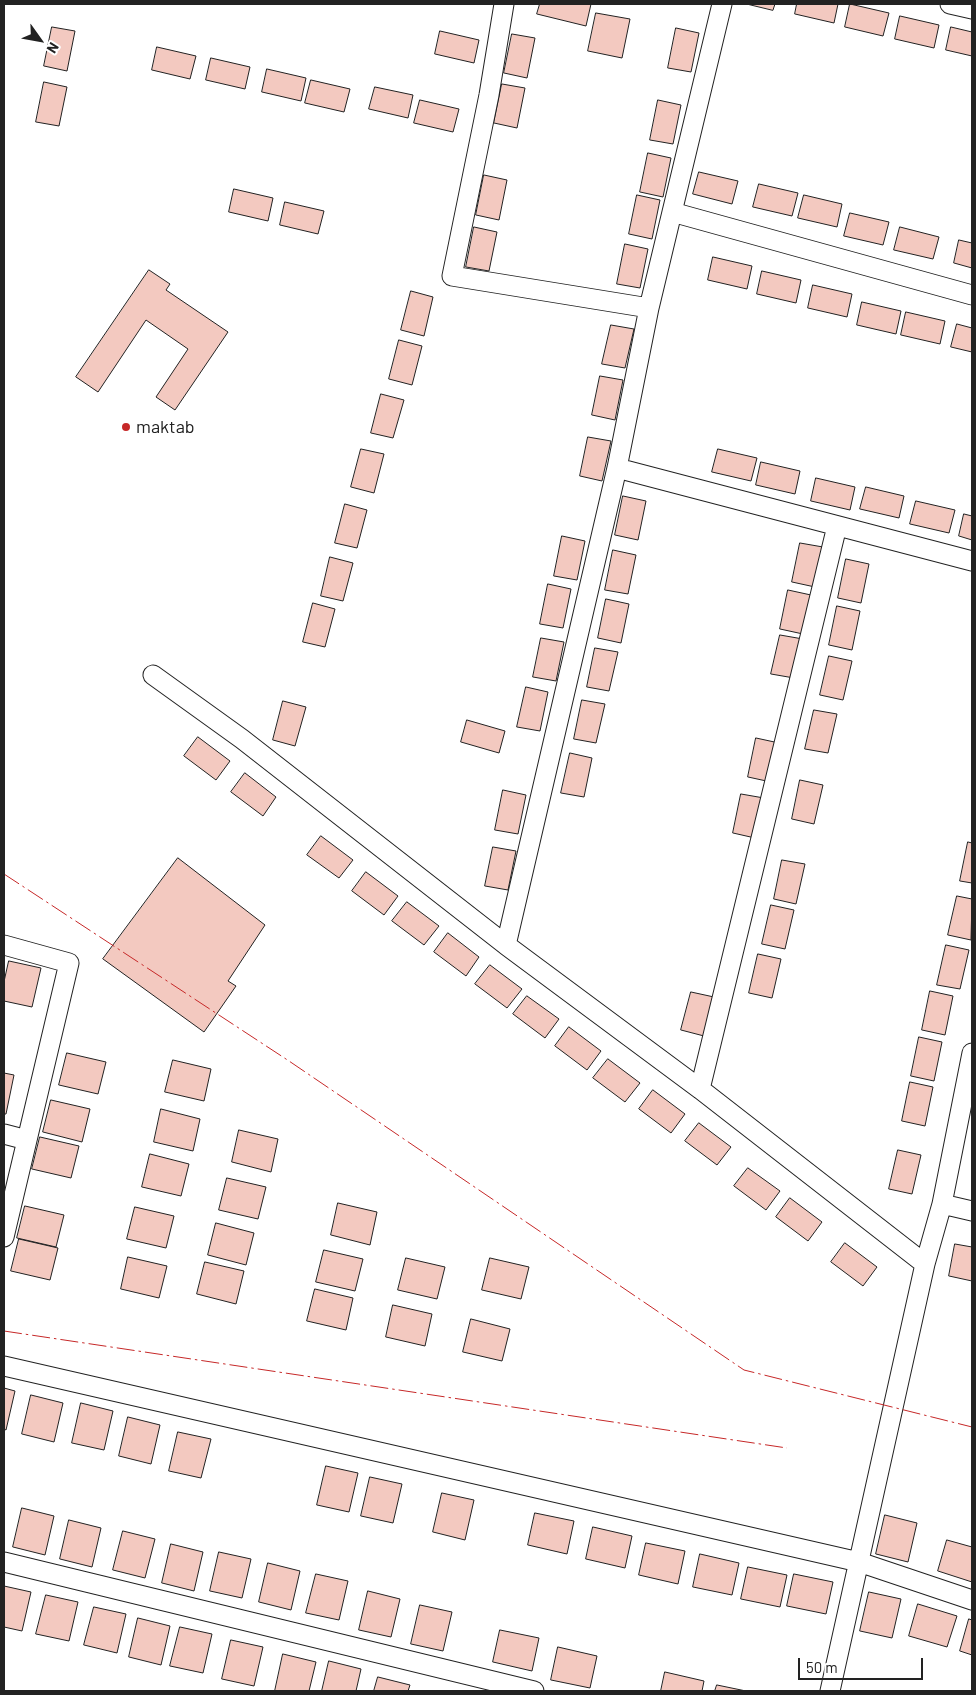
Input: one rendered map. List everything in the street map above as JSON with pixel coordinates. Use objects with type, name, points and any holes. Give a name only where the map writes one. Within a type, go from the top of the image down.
[{"type":"street","points":[[504,4],[489,95],[452,276],[649,308]]},
{"type":"street","points":[[506,945],[617,468],[649,308],[722,4]]},
{"type":"street","points":[[672,212],[972,295]]},
{"type":"street","points":[[617,468],[972,561]]},
{"type":"street","points":[[700,1090],[837,526]]},
{"type":"street","points":[[153,675],[242,739],[506,945],[700,1090],[925,1264]]},
{"type":"street","points":[[4,945],[69,962],[4,1237]]},
{"type":"street","points":[[830,1691],[925,1264],[942,1204],[972,1054]]},
{"type":"street","points":[[4,1134],[27,1140]]},
{"type":"street","points":[[942,1204],[972,1211]]},
{"type":"street","points":[[4,1366],[859,1562],[972,1600]]},
{"type":"street","points":[[4,1562],[534,1691]]},
{"type":"building","points":[[540,4],[591,4],[586,26],[537,14]]},
{"type":"building","points":[[747,4],[775,4],[773,10]]},
{"type":"building","points":[[797,4],[838,4],[834,23],[795,14]]},
{"type":"building","points":[[850,4],[889,13],[883,36],[845,27]]},
{"type":"building","points":[[596,13],[630,19],[622,58],[588,51]]},
{"type":"building","points":[[900,16],[939,25],[934,48],[895,39]]},
{"type":"building","points":[[52,27],[75,31],[67,71],[44,66]]},
{"type":"building","points":[[951,27],[972,32],[972,56],[946,50]]},
{"type":"building","points":[[676,28],[699,33],[691,72],[668,68]]},
{"type":"building","points":[[440,31],[479,40],[474,63],[435,54]]},
{"type":"building","points":[[512,34],[535,38],[527,78],[504,73]]},
{"type":"building","points":[[157,47],[196,56],[190,79],[152,70]]},
{"type":"building","points":[[211,58],[250,67],[245,89],[206,80]]},
{"type":"building","points":[[267,69],[306,78],[301,101],[262,92]]},
{"type":"building","points":[[311,80],[350,89],[344,112],[305,103]]},
{"type":"building","points":[[44,82],[67,87],[59,126],[36,122]]},
{"type":"building","points":[[502,84],[525,88],[517,128],[494,123]]},
{"type":"building","points":[[375,87],[413,95],[408,118],[369,109]]},
{"type":"building","points":[[420,100],[459,109],[453,132],[414,123]]},
{"type":"building","points":[[658,100],[681,105],[673,144],[650,140]]},
{"type":"building","points":[[648,153],[671,158],[663,197],[640,192]]},
{"type":"building","points":[[699,172],[738,181],[732,204],[693,194]]},
{"type":"building","points":[[484,175],[507,180],[499,220],[476,215]]},
{"type":"building","points":[[759,184],[798,193],[792,216],[753,207]]},
{"type":"building","points":[[234,189],[273,198],[268,221],[229,212]]},
{"type":"building","points":[[637,195],[660,200],[652,239],[629,234]]},
{"type":"building","points":[[804,195],[842,204],[837,227],[798,218]]},
{"type":"building","points":[[285,202],[324,211],[318,234],[280,225]]},
{"type":"building","points":[[850,213],[889,222],[883,245],[844,236]]},
{"type":"building","points":[[474,227],[497,232],[489,271],[466,267]]},
{"type":"building","points":[[900,227],[939,237],[933,259],[894,250]]},
{"type":"building","points":[[959,240],[972,243],[972,268],[954,263]]},
{"type":"building","points":[[625,244],[648,249],[640,288],[617,284]]},
{"type":"building","points":[[713,257],[752,266],[747,289],[708,280]]},
{"type":"building","points":[[149,270],[170,284],[166,290],[228,332],[175,410],[156,397],[188,349],[146,320],[98,392],[76,377]]},
{"type":"building","points":[[762,271],[801,280],[796,303],[757,294]]},
{"type":"building","points":[[813,285],[852,294],[847,317],[808,308]]},
{"type":"building","points":[[411,291],[433,297],[424,336],[401,330]]},
{"type":"building","points":[[862,302],[901,311],[896,334],[857,325]]},
{"type":"building","points":[[906,312],[945,321],[940,344],[901,335]]},
{"type":"building","points":[[957,324],[972,328],[972,352],[951,347]]},
{"type":"building","points":[[611,325],[634,329],[625,368],[602,364]]},
{"type":"building","points":[[399,340],[422,346],[412,385],[389,379]]},
{"type":"building","points":[[600,376],[623,380],[615,420],[592,415]]},
{"type":"building","points":[[381,394],[404,400],[393,438],[371,433]]},
{"type":"building","points":[[588,437],[611,441],[602,481],[580,476]]},
{"type":"building","points":[[361,449],[384,454],[374,493],[351,487]]},
{"type":"building","points":[[718,449],[757,458],[751,481],[712,472]]},
{"type":"building","points":[[761,462],[800,471],[795,494],[756,485]]},
{"type":"building","points":[[816,478],[855,487],[850,510],[811,501]]},
{"type":"building","points":[[866,487],[904,496],[899,518],[860,509]]},
{"type":"building","points":[[623,496],[646,501],[638,540],[615,535]]},
{"type":"building","points":[[916,501],[955,510],[949,533],[910,524]]},
{"type":"building","points":[[345,504],[367,510],[357,548],[335,543]]},
{"type":"building","points":[[964,514],[972,516],[972,540],[959,536]]},
{"type":"building","points":[[562,536],[585,541],[577,580],[554,576]]},
{"type":"building","points":[[800,543],[823,547],[815,587],[792,582]]},
{"type":"building","points":[[613,550],[636,555],[628,594],[605,590]]},
{"type":"building","points":[[330,557],[353,563],[343,601],[321,596]]},
{"type":"building","points":[[846,559],[869,564],[861,603],[838,598]]},
{"type":"building","points":[[548,584],[571,589],[563,628],[540,624]]},
{"type":"building","points":[[788,590],[811,595],[803,634],[780,629]]},
{"type":"building","points":[[606,599],[629,604],[621,643],[598,638]]},
{"type":"building","points":[[313,603],[335,609],[325,647],[303,642]]},
{"type":"building","points":[[837,606],[860,611],[852,650],[829,645]]},
{"type":"building","points":[[780,635],[803,639],[794,678],[771,674]]},
{"type":"building","points":[[541,638],[564,642],[556,681],[533,677]]},
{"type":"building","points":[[595,648],[618,652],[609,691],[587,687]]},
{"type":"building","points":[[829,656],[852,661],[843,700],[820,695]]},
{"type":"building","points":[[526,687],[548,692],[540,731],[517,727]]},
{"type":"building","points":[[582,700],[605,704],[596,743],[574,739]]},
{"type":"building","points":[[283,701],[306,707],[295,746],[273,740]]},
{"type":"building","points":[[814,710],[837,714],[828,753],[805,749]]},
{"type":"building","points":[[467,720],[505,731],[499,753],[461,742]]},
{"type":"building","points":[[198,737],[230,761],[216,780],[184,756]]},
{"type":"building","points":[[756,738],[779,743],[771,782],[748,777]]},
{"type":"building","points":[[570,753],[592,758],[584,797],[561,793]]},
{"type":"building","points":[[245,773],[276,797],[263,816],[231,792]]},
{"type":"building","points":[[800,780],[823,785],[814,824],[792,819]]},
{"type":"building","points":[[503,790],[526,795],[518,834],[495,830]]},
{"type":"building","points":[[741,794],[764,798],[755,838],[733,833]]},
{"type":"building","points":[[321,836],[353,860],[339,878],[307,855]]},
{"type":"building","points":[[968,842],[972,843],[972,883],[960,881]]},
{"type":"building","points":[[493,847],[516,851],[508,890],[485,886]]},
{"type":"building","points":[[178,858],[265,925],[228,981],[236,986],[204,1032],[103,959]]},
{"type":"building","points":[[782,860],[805,864],[796,904],[774,899]]},
{"type":"building","points":[[366,872],[398,896],[384,915],[352,891]]},
{"type":"building","points":[[957,896],[972,899],[971,940],[948,935]]},
{"type":"building","points":[[407,902],[439,926],[424,945],[392,921]]},
{"type":"building","points":[[771,905],[794,910],[785,949],[762,944]]},
{"type":"building","points":[[448,933],[479,957],[466,976],[434,952]]},
{"type":"building","points":[[946,945],[969,950],[960,989],[937,985]]},
{"type":"building","points":[[758,954],[781,959],[772,998],[749,993]]},
{"type":"building","points":[[9,961],[41,968],[32,1007],[4,1001],[4,982]]},
{"type":"building","points":[[490,965],[522,989],[507,1008],[475,984]]},
{"type":"building","points":[[930,991],[953,996],[945,1035],[922,1030]]},
{"type":"building","points":[[691,992],[714,997],[704,1036],[681,1030]]},
{"type":"building","points":[[527,996],[559,1019],[545,1038],[513,1014]]},
{"type":"building","points":[[569,1027],[601,1051],[587,1070],[555,1046]]},
{"type":"building","points":[[919,1037],[942,1042],[934,1081],[911,1076]]},
{"type":"building","points":[[67,1053],[106,1062],[98,1094],[59,1085]]},
{"type":"building","points":[[608,1059],[640,1083],[625,1102],[593,1078]]},
{"type":"building","points":[[173,1060],[211,1069],[204,1101],[165,1092]]},
{"type":"building","points":[[4,1073],[14,1075],[6,1114],[4,1114]]},
{"type":"building","points":[[910,1082],[933,1087],[925,1126],[902,1121]]},
{"type":"building","points":[[653,1090],[685,1114],[671,1133],[639,1109]]},
{"type":"building","points":[[51,1100],[90,1109],[82,1142],[43,1132]]},
{"type":"building","points":[[161,1109],[200,1119],[193,1151],[154,1142]]},
{"type":"building","points":[[699,1123],[731,1147],[717,1165],[685,1141]]},
{"type":"building","points":[[239,1130],[278,1139],[271,1172],[232,1162]]},
{"type":"building","points":[[40,1137],[79,1146],[71,1178],[32,1169]]},
{"type":"building","points":[[898,1150],[921,1155],[912,1194],[889,1189]]},
{"type":"building","points":[[150,1154],[189,1164],[181,1196],[142,1187]]},
{"type":"building","points":[[748,1168],[780,1191],[766,1210],[734,1186]]},
{"type":"building","points":[[227,1178],[266,1187],[258,1219],[219,1210]]},
{"type":"building","points":[[790,1198],[822,1222],[808,1241],[776,1217]]},
{"type":"building","points":[[338,1203],[377,1212],[370,1245],[331,1235]]},
{"type":"building","points":[[25,1206],[64,1215],[56,1247],[17,1238]]},
{"type":"building","points":[[135,1207],[174,1216],[166,1248],[127,1239]]},
{"type":"building","points":[[216,1223],[254,1233],[246,1265],[208,1255]]},
{"type":"building","points":[[19,1239],[58,1248],[50,1280],[11,1271]]},
{"type":"building","points":[[845,1243],[877,1267],[863,1286],[831,1262]]},
{"type":"building","points":[[955,1244],[972,1247],[972,1281],[949,1276]]},
{"type":"building","points":[[324,1250],[363,1259],[355,1291],[316,1282]]},
{"type":"building","points":[[128,1257],[167,1266],[159,1298],[121,1289]]},
{"type":"building","points":[[406,1258],[445,1267],[437,1299],[398,1290]]},
{"type":"building","points":[[490,1258],[529,1267],[521,1299],[482,1290]]},
{"type":"building","points":[[205,1262],[244,1271],[236,1304],[197,1294]]},
{"type":"building","points":[[315,1289],[353,1298],[346,1330],[307,1321]]},
{"type":"building","points":[[393,1305],[432,1314],[425,1346],[386,1337]]},
{"type":"building","points":[[471,1319],[510,1329],[502,1361],[463,1352]]},
{"type":"building","points":[[4,1388],[15,1391],[6,1430],[4,1429]]},
{"type":"building","points":[[31,1395],[63,1403],[54,1442],[22,1434]]},
{"type":"building","points":[[81,1403],[113,1411],[104,1450],[72,1443]]},
{"type":"building","points":[[128,1417],[160,1425],[151,1464],[119,1456]]},
{"type":"building","points":[[178,1432],[211,1439],[201,1478],[169,1471]]},
{"type":"building","points":[[326,1466],[358,1473],[349,1512],[317,1505]]},
{"type":"building","points":[[370,1477],[402,1484],[393,1523],[361,1516]]},
{"type":"building","points":[[442,1493],[474,1500],[465,1540],[433,1532]]},
{"type":"building","points":[[22,1508],[54,1516],[45,1555],[13,1547]]},
{"type":"building","points":[[535,1513],[574,1521],[567,1554],[528,1545]]},
{"type":"building","points":[[885,1515],[917,1523],[908,1562],[876,1554]]},
{"type":"building","points":[[69,1520],[101,1528],[92,1567],[60,1559]]},
{"type":"building","points":[[593,1527],[632,1536],[625,1568],[586,1559]]},
{"type":"building","points":[[123,1531],[155,1539],[145,1578],[113,1570]]},
{"type":"building","points":[[947,1540],[972,1547],[972,1582],[938,1571]]},
{"type":"building","points":[[646,1543],[685,1551],[678,1584],[639,1575]]},
{"type":"building","points":[[171,1544],[203,1552],[194,1591],[162,1583]]},
{"type":"building","points":[[219,1552],[251,1559],[242,1598],[210,1591]]},
{"type":"building","points":[[700,1554],[739,1563],[732,1595],[693,1587]]},
{"type":"building","points":[[268,1563],[300,1571],[291,1610],[259,1602]]},
{"type":"building","points":[[748,1567],[787,1575],[780,1607],[741,1599]]},
{"type":"building","points":[[316,1574],[348,1581],[339,1620],[306,1613]]},
{"type":"building","points":[[794,1574],[833,1582],[826,1614],[787,1606]]},
{"type":"building","points":[[4,1586],[31,1592],[22,1631],[4,1627]]},
{"type":"building","points":[[368,1591],[400,1599],[391,1637],[359,1630]]},
{"type":"building","points":[[869,1592],[901,1599],[892,1638],[860,1631]]},
{"type":"building","points":[[46,1595],[78,1602],[69,1641],[36,1634]]},
{"type":"building","points":[[918,1604],[957,1616],[947,1647],[909,1636]]},
{"type":"building","points":[[420,1605],[452,1612],[443,1651],[411,1644]]},
{"type":"building","points":[[94,1607],[126,1614],[117,1653],[84,1645]]},
{"type":"building","points":[[138,1618],[170,1626],[161,1665],[129,1657]]},
{"type":"building","points":[[969,1619],[972,1620],[972,1655],[960,1651]]},
{"type":"building","points":[[180,1627],[212,1634],[203,1673],[170,1666]]},
{"type":"building","points":[[500,1630],[539,1638],[532,1671],[493,1662]]},
{"type":"building","points":[[231,1640],[263,1647],[254,1686],[222,1679]]},
{"type":"building","points":[[558,1647],[597,1656],[590,1688],[551,1680]]},
{"type":"building","points":[[283,1654],[316,1662],[309,1691],[275,1691]]},
{"type":"building","points":[[329,1661],[361,1669],[356,1691],[322,1691]]},
{"type":"building","points":[[665,1672],[704,1681],[702,1691],[661,1691]]},
{"type":"building","points":[[378,1677],[410,1685],[408,1691],[374,1691]]},
{"type":"building","points":[[717,1685],[746,1691],[715,1691]]},
{"type":"power","points":[[4,874],[289,1061],[744,1370],[972,1427]]},
{"type":"power","points":[[4,1331],[787,1448]]},
{"type":"place","name":"maktab","points":[[126,427]]}]
